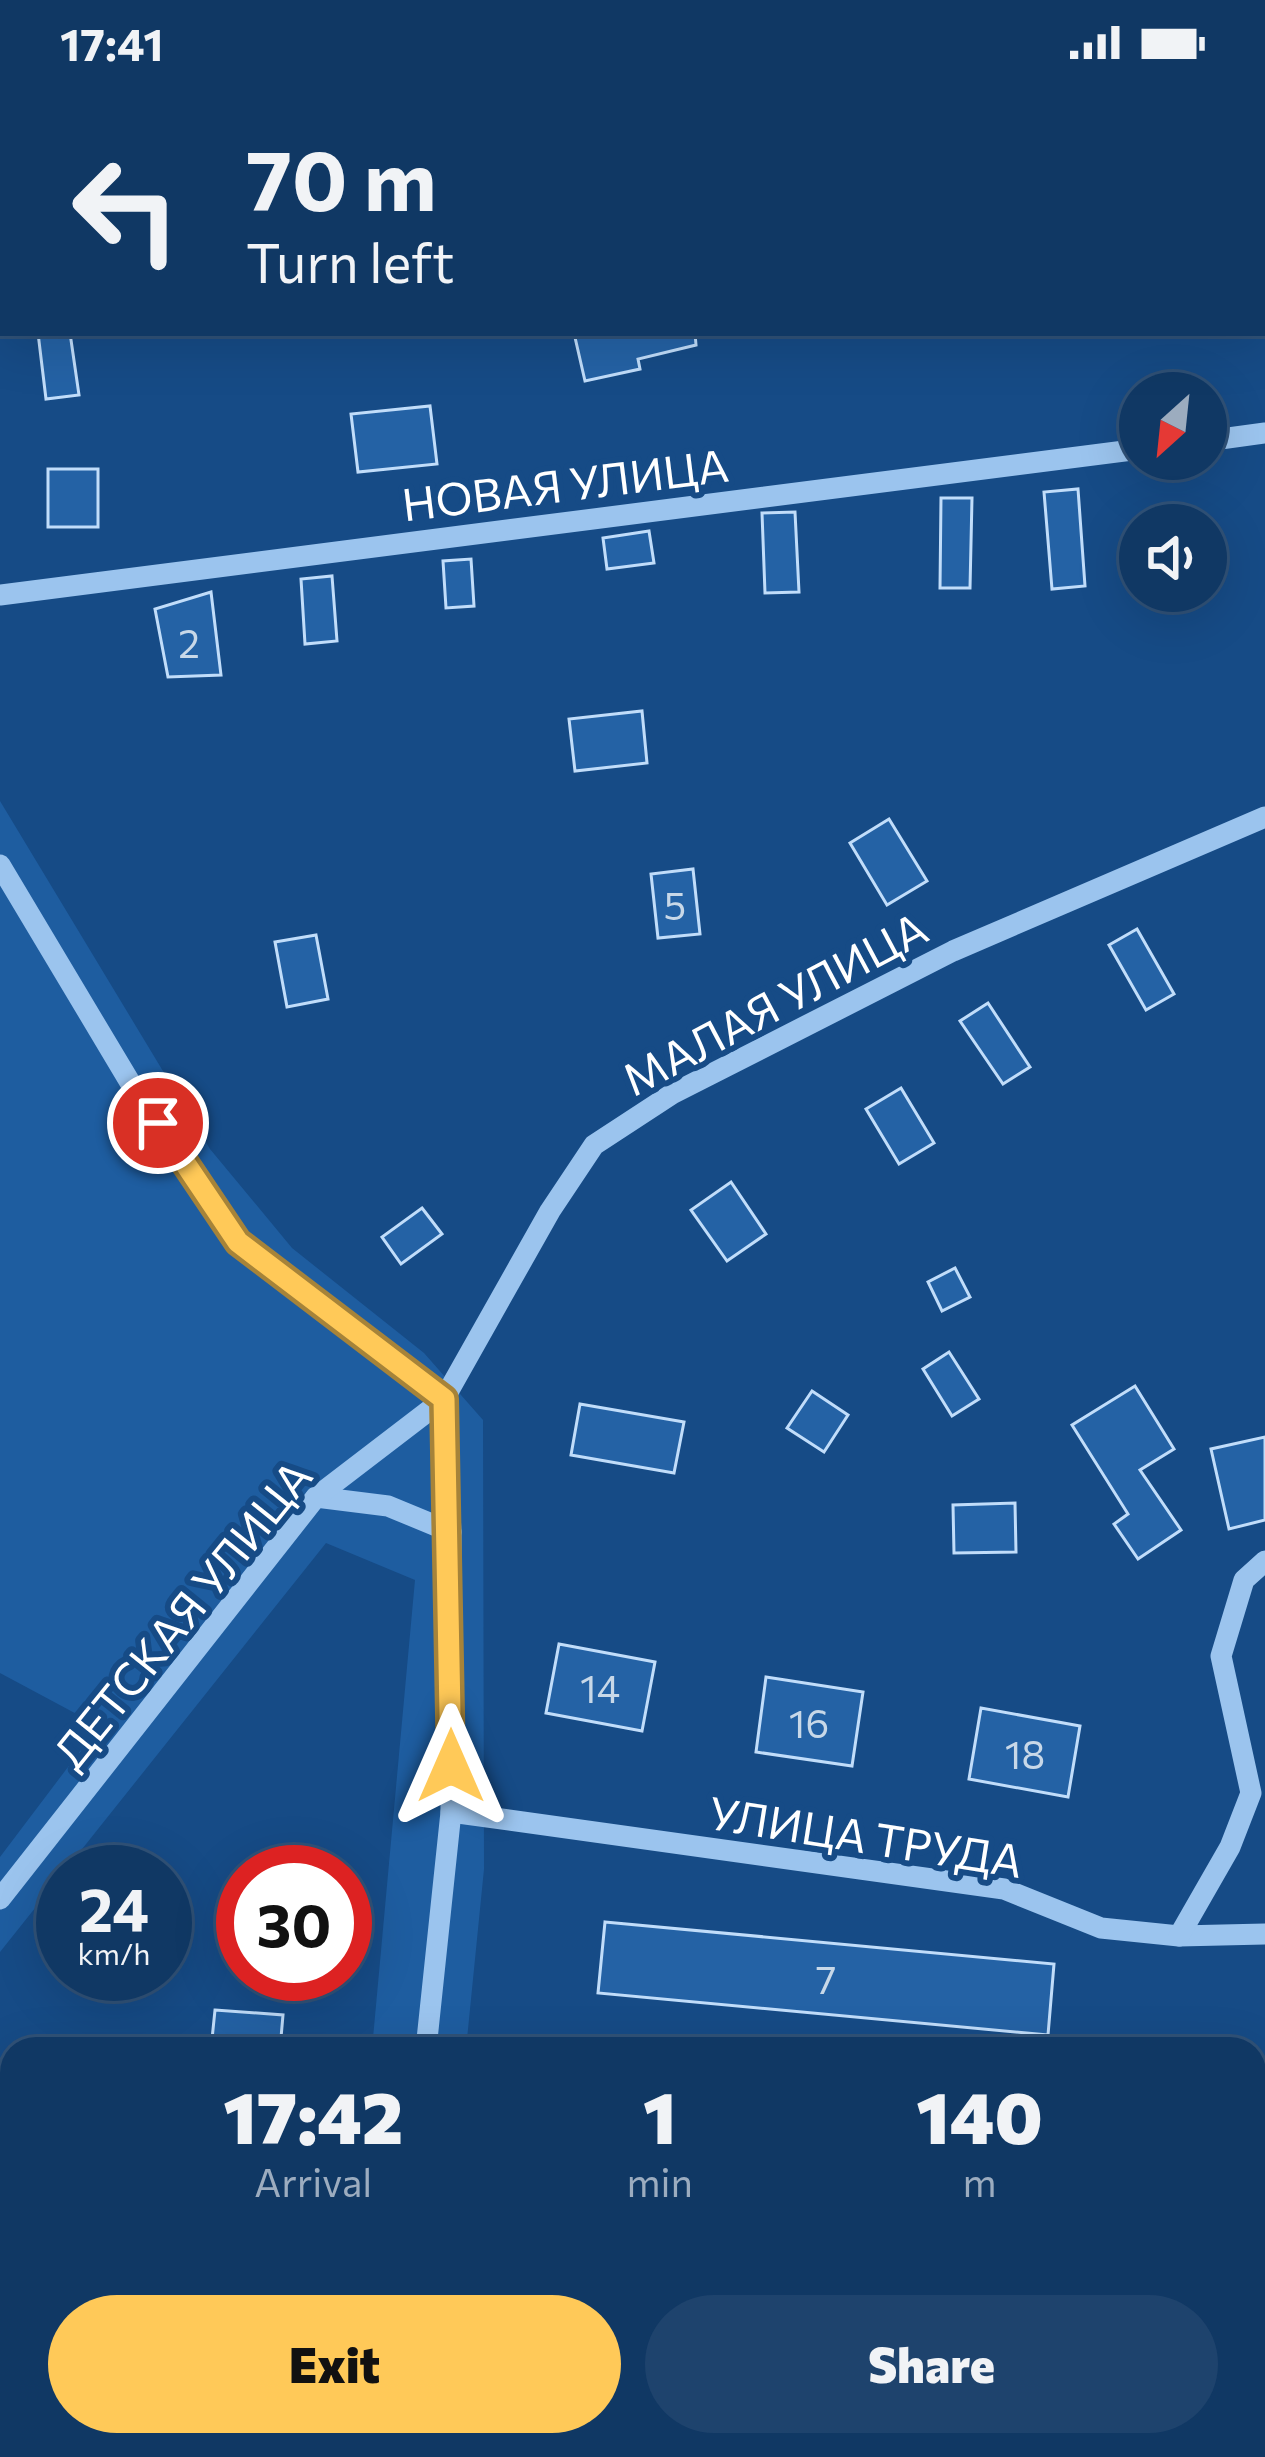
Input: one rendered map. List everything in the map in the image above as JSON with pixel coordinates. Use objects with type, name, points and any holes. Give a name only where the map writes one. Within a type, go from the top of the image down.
[{"type":"street","points":[[1227,439],[1265,434]]},
{"type":"street","name":"НОВАЯ УЛИЦА","points":[[0,595],[1119,452]]},
{"type":"street","name":"МАЛАЯ УЛИЦА","points":[[444,1399],[550,1211],[594,1145],[672,1094],[953,951],[1265,817]]},
{"type":"street","points":[[0,866],[131,1084],[238,1242],[444,1399],[451,1532],[451,1813],[427,2037]]},
{"type":"street","name":"ДЕТСКАЯ УЛИЦА","points":[[0,1899],[316,1496],[444,1399]]},
{"type":"street","points":[[316,1496],[388,1506],[451,1532]]},
{"type":"street","points":[[1179,1936],[1230,1847],[1251,1793],[1221,1656],[1244,1580],[1265,1561]]},
{"type":"street","name":"УЛИЦА ТРУДА","points":[[451,1813],[1004,1888],[1101,1928],[1179,1936],[1265,1934]]},
{"type":"shaded area","points":[[0,801],[210,1149],[292,1248],[424,1353],[483,1420],[484,1869],[467,2037],[373,2037],[415,1580],[326,1543],[85,1845],[36,1845],[36,1907],[0,1952],[0,1857],[99,1726],[0,1673]]},
{"type":"building","points":[[38,336],[70,336],[79,395],[46,399]]},
{"type":"building","points":[[575,336],[695,336],[696,345],[638,359],[640,369],[585,381]]},
{"type":"building","points":[[430,406],[437,464],[358,472],[351,414]]},
{"type":"building","points":[[48,469],[98,469],[98,527],[48,527]]},
{"type":"building","points":[[1078,489],[1085,586],[1052,589],[1044,492]]},
{"type":"building","points":[[941,498],[972,498],[970,588],[940,588]]},
{"type":"building","points":[[795,512],[799,592],[765,593],[762,513]]},
{"type":"building","points":[[649,531],[654,563],[607,569],[603,538]]},
{"type":"building","points":[[471,559],[474,606],[446,608],[443,561]]},
{"type":"building","points":[[332,576],[337,641],[305,644],[301,579]]},
{"type":"building","points":[[211,592],[221,675],[168,677],[155,609]]},
{"type":"building","points":[[642,711],[647,763],[575,771],[569,719]]},
{"type":"building","points":[[889,819],[927,881],[887,905],[850,843]]},
{"type":"building","points":[[693,869],[700,934],[658,938],[651,874]]},
{"type":"building","points":[[1137,929],[1174,994],[1146,1010],[1109,945]]},
{"type":"building","points":[[316,935],[328,999],[287,1007],[275,942]]},
{"type":"building","points":[[988,1003],[1030,1067],[1003,1084],[960,1021]]},
{"type":"building","points":[[901,1088],[934,1143],[899,1164],[866,1109]]},
{"type":"building","points":[[731,1182],[766,1234],[727,1261],[691,1210]]},
{"type":"building","points":[[422,1208],[442,1234],[401,1264],[382,1237]]},
{"type":"building","points":[[955,1268],[970,1297],[942,1311],[928,1282]]},
{"type":"building","points":[[949,1352],[979,1399],[952,1416],[923,1369]]},
{"type":"building","points":[[1135,1386],[1174,1449],[1140,1470],[1181,1530],[1138,1559],[1114,1524],[1128,1514],[1072,1425]]},
{"type":"building","points":[[812,1391],[848,1415],[824,1452],[787,1428]]},
{"type":"building","points":[[580,1404],[684,1422],[674,1473],[571,1455]]},
{"type":"building","points":[[1265,1437],[1265,1520],[1229,1529],[1211,1449]]},
{"type":"building","points":[[1015,1503],[1016,1552],[954,1553],[953,1505]]},
{"type":"building","points":[[559,1644],[655,1662],[642,1731],[546,1713]]},
{"type":"building","points":[[766,1677],[863,1692],[852,1766],[756,1752]]},
{"type":"building","points":[[981,1708],[1080,1726],[1068,1797],[969,1779]]},
{"type":"building","points":[[605,1922],[1054,1964],[1048,2035],[598,1993]]},
{"type":"building","points":[[215,2010],[283,2015],[281,2037],[212,2037]]},
{"type":"route","points":[[158,1123],[238,1242],[444,1399],[451,1532],[451,1766]]}]
